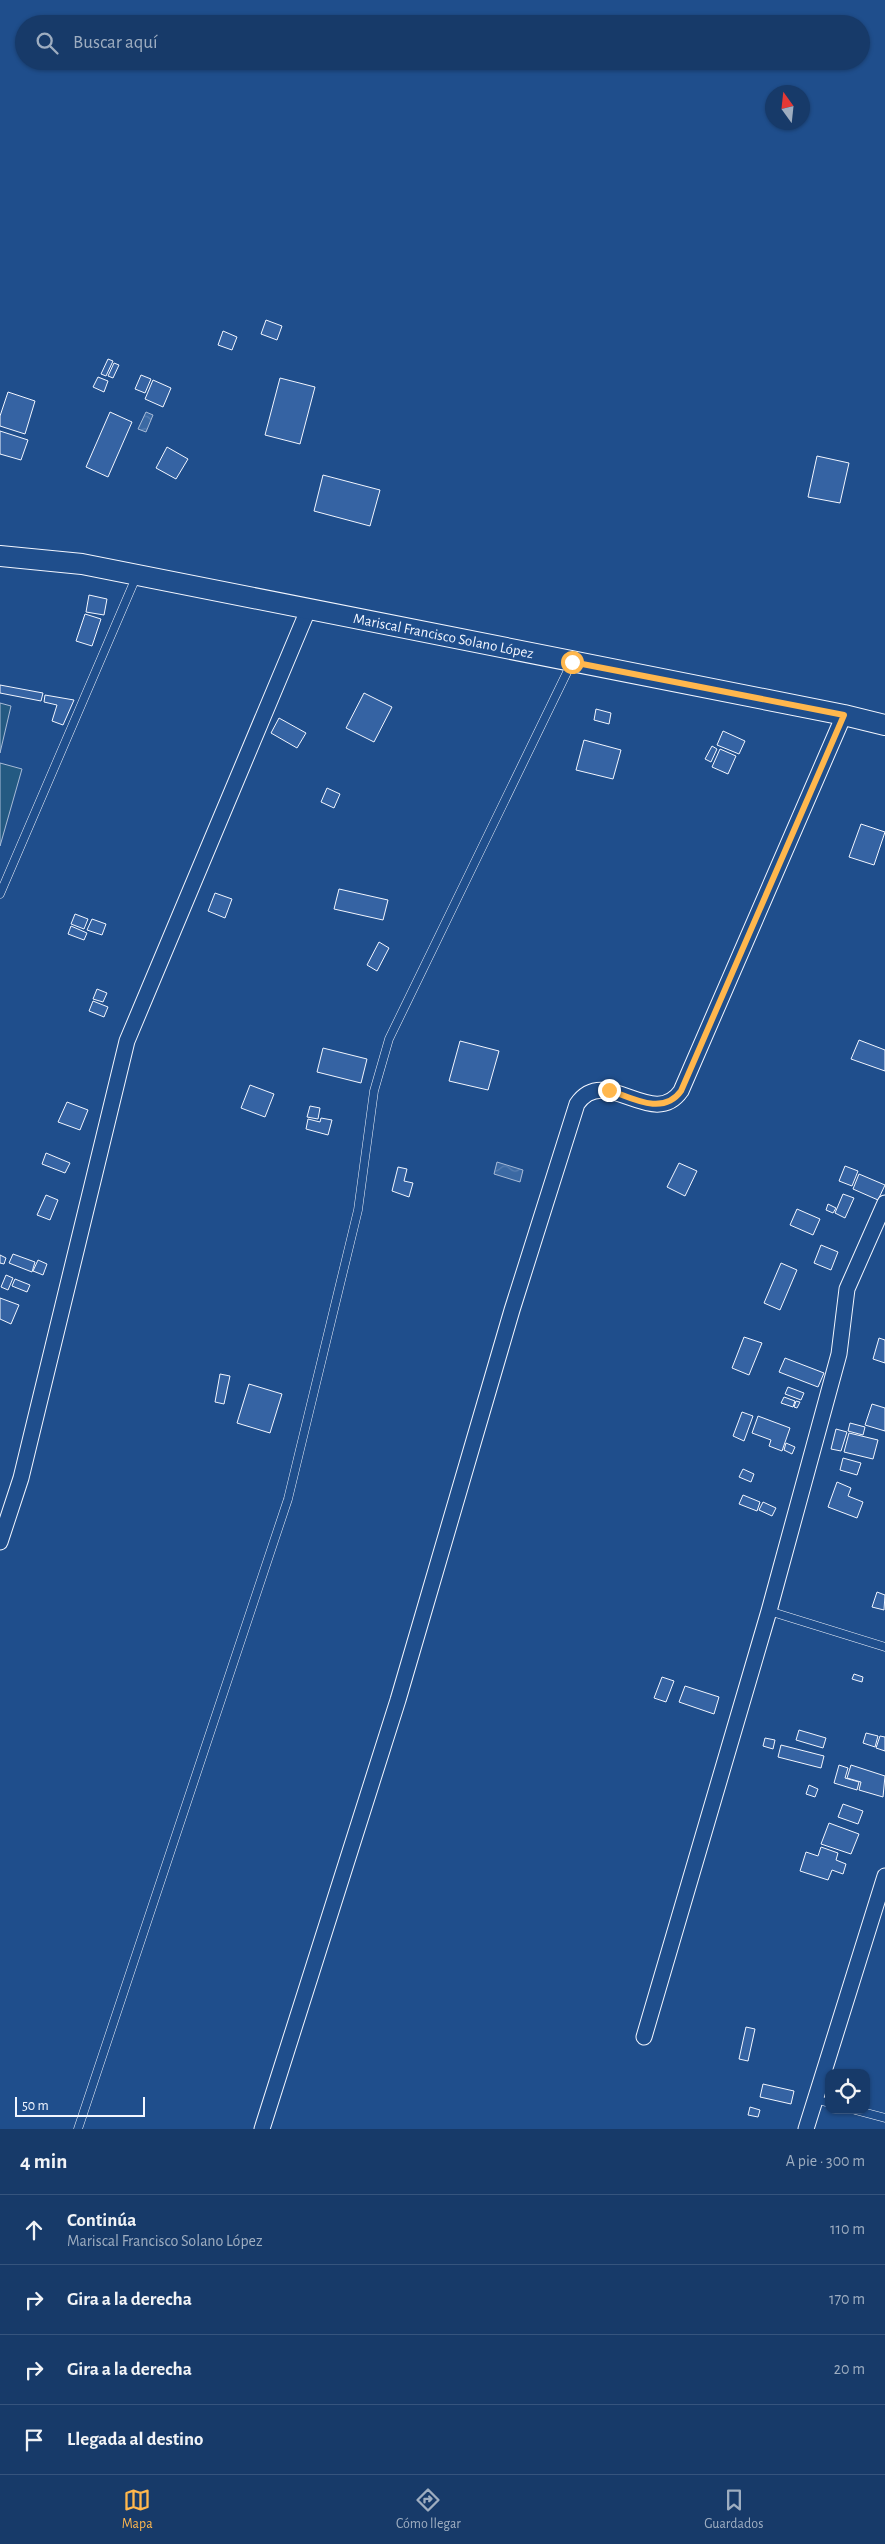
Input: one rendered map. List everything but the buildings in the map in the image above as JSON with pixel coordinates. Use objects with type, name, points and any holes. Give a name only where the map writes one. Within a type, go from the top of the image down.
[{"type":"street","name":"Mariscal Francisco Solano López","points":[[0,556],[82,564],[844,715],[885,725]]},
{"type":"street","points":[[0,1542],[21,1478],[127,1041],[308,610]]},
{"type":"street","points":[[262,2129],[398,1700],[509,1319],[577,1104],[586,1093],[601,1089],[655,1105],[668,1103],[681,1091],[844,715]]},
{"type":"street","points":[[644,2036],[769,1611],[839,1354],[847,1289],[885,1204]]},
{"type":"street","points":[[806,2129],[822,2101],[885,1876]]},
{"type":"lane","points":[[0,894],[137,575]]},
{"type":"lane","points":[[78,2129],[288,1498],[358,1210],[374,1091],[389,1039],[572,662]]},
{"type":"lane","points":[[769,1611],[885,1647]]},
{"type":"lane","points":[[870,2114],[885,2118]]},
{"type":"shaded area","points":[[0,703],[11,706],[0,753]]},
{"type":"shaded area","points":[[0,763],[22,769],[0,846]]},
{"type":"water","points":[[146,412],[153,415],[146,432],[138,429]]},
{"type":"water","points":[[497,1162],[523,1170],[520,1182],[494,1174]]},
{"type":"route","points":[[572,662],[844,715],[678,1096],[668,1103],[655,1105],[609,1090]]}]
